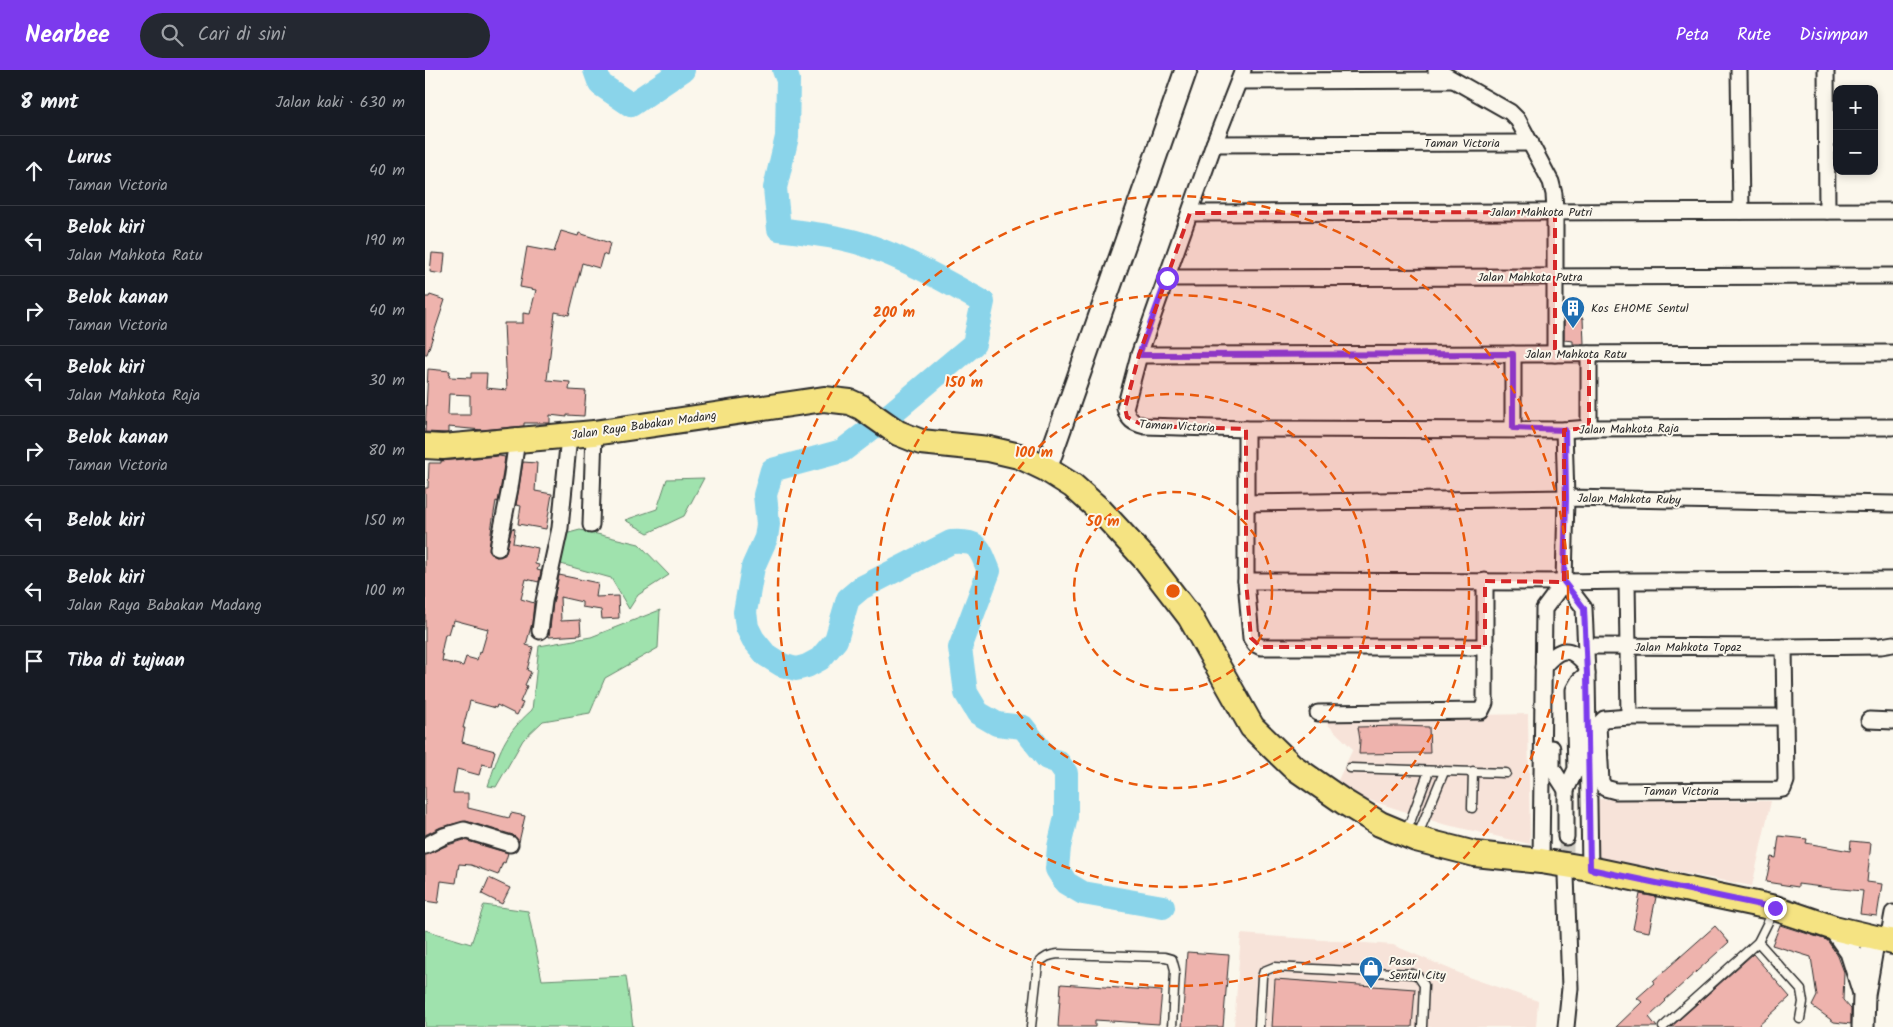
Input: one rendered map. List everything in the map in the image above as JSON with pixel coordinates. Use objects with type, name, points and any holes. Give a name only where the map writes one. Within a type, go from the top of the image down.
[{"type":"main road","name":"Jalan Raya Babakan Madang","points":[[425,446],[595,433],[824,399],[850,402],[861,407],[898,433],[921,442],[989,449],[1019,456],[1046,470]]},
{"type":"main road","points":[[1046,470],[1073,486],[1101,511],[1147,561],[1190,618],[1252,727],[1293,766],[1336,797],[1380,824],[1411,837],[1475,854],[1541,861],[1590,869],[1775,908],[1835,928],[1885,940]]},
{"type":"street","points":[[1046,470],[1186,70]]},
{"type":"street","points":[[1436,70],[1510,112],[1518,120],[1551,182],[1555,212],[1555,354]]},
{"type":"street","points":[[1739,70],[1741,212]]},
{"type":"street","points":[[1826,70],[1827,211]]},
{"type":"street","points":[[1241,76],[1452,80]]},
{"type":"street","name":"Taman Victoria","points":[[1241,76],[1214,144],[1139,355],[1125,408],[1127,417],[1134,423],[1145,426],[1246,429]]},
{"type":"street","name":"Taman Victoria","points":[[1214,144],[1531,143]]},
{"type":"street","name":"Jalan Mahkota Putri","points":[[1190,213],[1893,211]]},
{"type":"street","name":"Jalan Mahkota Putra","points":[[1167,278],[1893,276]]},
{"type":"street","name":"Jalan Mahkota Ratu","points":[[1139,355],[1893,353]]},
{"type":"street","points":[[1513,354],[1513,428]]},
{"type":"street","points":[[1589,354],[1589,428]]},
{"type":"street","name":"Jalan Mahkota Raja","points":[[1246,429],[1893,428]]},
{"type":"street","points":[[1246,429],[1246,581],[1251,638],[1255,644],[1261,647],[1485,647]]},
{"type":"street","points":[[1541,861],[1544,609],[1564,582],[1565,430]]},
{"type":"street","points":[[591,525],[595,433]]},
{"type":"street","points":[[540,631],[544,601],[560,528],[569,436]]},
{"type":"street","points":[[498,548],[511,488],[517,440]]},
{"type":"street","name":"Jalan Mahkota Ruby","points":[[1246,503],[1566,498],[1893,504]]},
{"type":"street","points":[[1627,580],[1629,717]]},
{"type":"street","points":[[1246,581],[1893,580]]},
{"type":"street","points":[[1318,713],[1481,711],[1485,703],[1485,581]]},
{"type":"street","points":[[1564,582],[1584,608],[1587,669],[1590,869]]},
{"type":"street","points":[[1784,647],[1881,646],[1893,644]]},
{"type":"street","name":"Jalan Mahkota Topaz","points":[[1592,646],[1784,647]]},
{"type":"street","name":"Taman Victoria","points":[[1784,647],[1786,781],[1783,788],[1778,790],[1610,790],[1605,788],[1601,782],[1599,726],[1600,722],[1607,718],[1785,716]]},
{"type":"street","points":[[1543,672],[1553,654],[1565,650],[1577,654],[1587,669]]},
{"type":"street","points":[[1565,837],[1566,790],[1577,769],[1575,690],[1587,669]]},
{"type":"street","points":[[1543,672],[1550,688],[1552,768],[1566,790]]},
{"type":"street","points":[[1869,720],[1893,721]]},
{"type":"street","points":[[425,846],[444,836],[464,830],[510,844]]},
{"type":"street","points":[[1566,875],[1570,988],[1566,1027]]},
{"type":"street","points":[[1864,995],[1893,913]]},
{"type":"street","points":[[1835,928],[1851,952],[1864,995],[1863,1027]]},
{"type":"lane","points":[[1350,768],[1506,773]]},
{"type":"lane","points":[[1411,837],[1429,771]]},
{"type":"lane","points":[[1472,808],[1473,771]]},
{"type":"lane","points":[[1411,837],[1444,772]]},
{"type":"lane","points":[[1663,1027],[1758,942],[1775,908]]},
{"type":"lane","points":[[1758,942],[1801,990],[1803,1002],[1800,1019]]},
{"type":"lane","points":[[1031,1027],[1038,964],[1049,955],[1058,954],[1165,957],[1172,959],[1175,970],[1172,1027]]},
{"type":"lane","points":[[1259,1027],[1262,977],[1264,972],[1274,967],[1413,974],[1418,976],[1424,984],[1422,1027]]},
{"type":"highlighted area","points":[[1555,212],[1555,354],[1589,354],[1589,428],[1564,430],[1564,582],[1485,581],[1485,647],[1261,647],[1251,638],[1246,581],[1246,429],[1145,426],[1127,417],[1125,408],[1139,355],[1190,213]]},
{"type":"shaded area","points":[[1528,714],[1530,844],[1443,824],[1363,798],[1337,782],[1353,749],[1321,718]]},
{"type":"shaded area","points":[[1596,799],[1771,801],[1752,886],[1597,857]]},
{"type":"shaded area","name":"Pasar Sentul City","points":[[1241,934],[1393,945],[1471,978],[1538,1001],[1536,1027],[1234,1027]]},
{"type":"green space","points":[[704,478],[684,516],[648,533],[625,520],[657,509],[667,479]]},
{"type":"green space","points":[[580,530],[639,544],[669,575],[638,595],[629,609],[611,578],[561,564],[565,534]]},
{"type":"green space","points":[[660,610],[658,648],[605,678],[590,713],[543,721],[523,740],[496,787],[488,786],[508,736],[532,710],[539,646],[591,637]]},
{"type":"green space","points":[[484,905],[528,911],[542,980],[626,976],[633,1027],[425,1027],[425,930],[471,944]]},
{"type":"building","points":[[561,231],[578,236],[579,233],[610,243],[607,256],[603,254],[599,268],[582,263],[569,315],[555,312],[547,380],[570,382],[569,390],[586,391],[584,416],[550,415],[550,423],[524,423],[524,426],[483,430],[448,427],[448,433],[425,432],[428,369],[450,371],[449,377],[471,378],[471,373],[487,373],[486,388],[507,390],[504,323],[523,323],[523,313],[530,314],[536,290],[520,287],[527,247],[554,252]],"holes":[[[449,394],[470,395],[470,415],[448,415]]]},
{"type":"building","points":[[432,253],[445,254],[443,274],[430,272]]},
{"type":"building","points":[[430,295],[445,300],[427,354],[425,354],[425,297]]},
{"type":"building","name":"Kos EHOME Sentul","points":[[1583,318],[1584,344],[1573,344],[1573,341],[1564,340],[1564,319]]},
{"type":"building","points":[[505,457],[489,551],[496,557],[505,555],[512,528],[515,529],[513,543],[538,548],[535,564],[539,565],[537,570],[541,571],[539,582],[526,579],[521,599],[534,603],[532,623],[526,645],[533,647],[527,670],[531,672],[520,702],[523,703],[517,715],[497,705],[496,708],[470,701],[463,728],[465,728],[462,742],[495,751],[491,766],[482,764],[479,775],[457,769],[453,793],[468,793],[468,808],[509,818],[511,813],[525,816],[519,842],[513,835],[466,821],[441,827],[425,835],[425,488],[428,488],[429,463],[441,463],[441,461]],"holes":[[[454,620],[488,629],[477,660],[466,657],[463,666],[442,661],[443,655],[441,654],[445,634],[448,634]]]},
{"type":"building","points":[[523,462],[537,463],[535,491],[552,494],[546,529],[518,524],[521,506],[516,505]]},
{"type":"building","points":[[559,575],[598,583],[596,597],[618,596],[619,618],[602,619],[601,610],[582,607],[582,602],[560,597],[561,621],[580,620],[581,635],[549,637]]},
{"type":"building","points":[[1358,727],[1429,727],[1430,753],[1359,754],[1360,740]]},
{"type":"building","points":[[1779,836],[1807,839],[1806,843],[1850,851],[1851,841],[1871,843],[1867,882],[1882,884],[1877,916],[1860,914],[1863,891],[1798,884],[1798,887],[1766,882],[1771,857],[1776,858]]},
{"type":"building","points":[[464,840],[508,853],[498,875],[471,865],[459,864],[456,883],[441,881],[438,903],[425,901],[425,855]]},
{"type":"building","points":[[489,878],[510,888],[502,904],[482,894]]},
{"type":"building","points":[[1640,894],[1656,897],[1649,932],[1633,929]]},
{"type":"building","points":[[1780,925],[1827,940],[1838,956],[1844,972],[1843,1000],[1851,1009],[1851,1024],[1834,1022],[1812,1006],[1817,996],[1811,957],[1772,945]]},
{"type":"building","points":[[1715,926],[1729,942],[1649,1017],[1657,1027],[1616,1027],[1642,1002],[1637,998],[1654,983],[1653,981]]},
{"type":"building","points":[[1187,952],[1229,955],[1223,1027],[1182,1027]]},
{"type":"building","points":[[1753,954],[1790,997],[1757,1027],[1671,1027]]},
{"type":"building","points":[[1275,979],[1415,989],[1412,1027],[1272,1027]]},
{"type":"building","points":[[1061,984],[1162,991],[1159,1024],[1095,1020],[1095,1027],[1058,1027]]},
{"type":"waterway","points":[[595,70],[600,84],[631,105],[683,70]]},
{"type":"waterway","points":[[784,70],[788,80],[787,137],[775,188],[779,229],[834,237],[881,250],[911,263],[983,302],[974,344],[893,412],[842,451],[772,470],[765,495],[768,524],[766,538],[753,567],[745,612],[747,627],[753,639],[766,655],[782,665],[796,669],[807,666],[820,659],[836,640],[848,599],[861,588],[951,542],[973,544],[983,556],[989,571],[960,648],[966,693],[978,713],[997,724],[1023,727],[1047,758],[1058,762],[1066,773],[1066,817],[1059,847],[1057,869],[1066,883],[1083,893],[1163,907]]},
{"type":"tunnel","points":[[1566,837],[1566,874]]},
{"type":"place","name":"Kos EHOME Sentul","points":[[1573,329]]},
{"type":"place","name":"Pasar Sentul City","points":[[1371,989]]},
{"type":"route","points":[[1167,278],[1139,355],[1513,354],[1513,428],[1565,430],[1564,582],[1584,608],[1590,869],[1775,908]]}]
